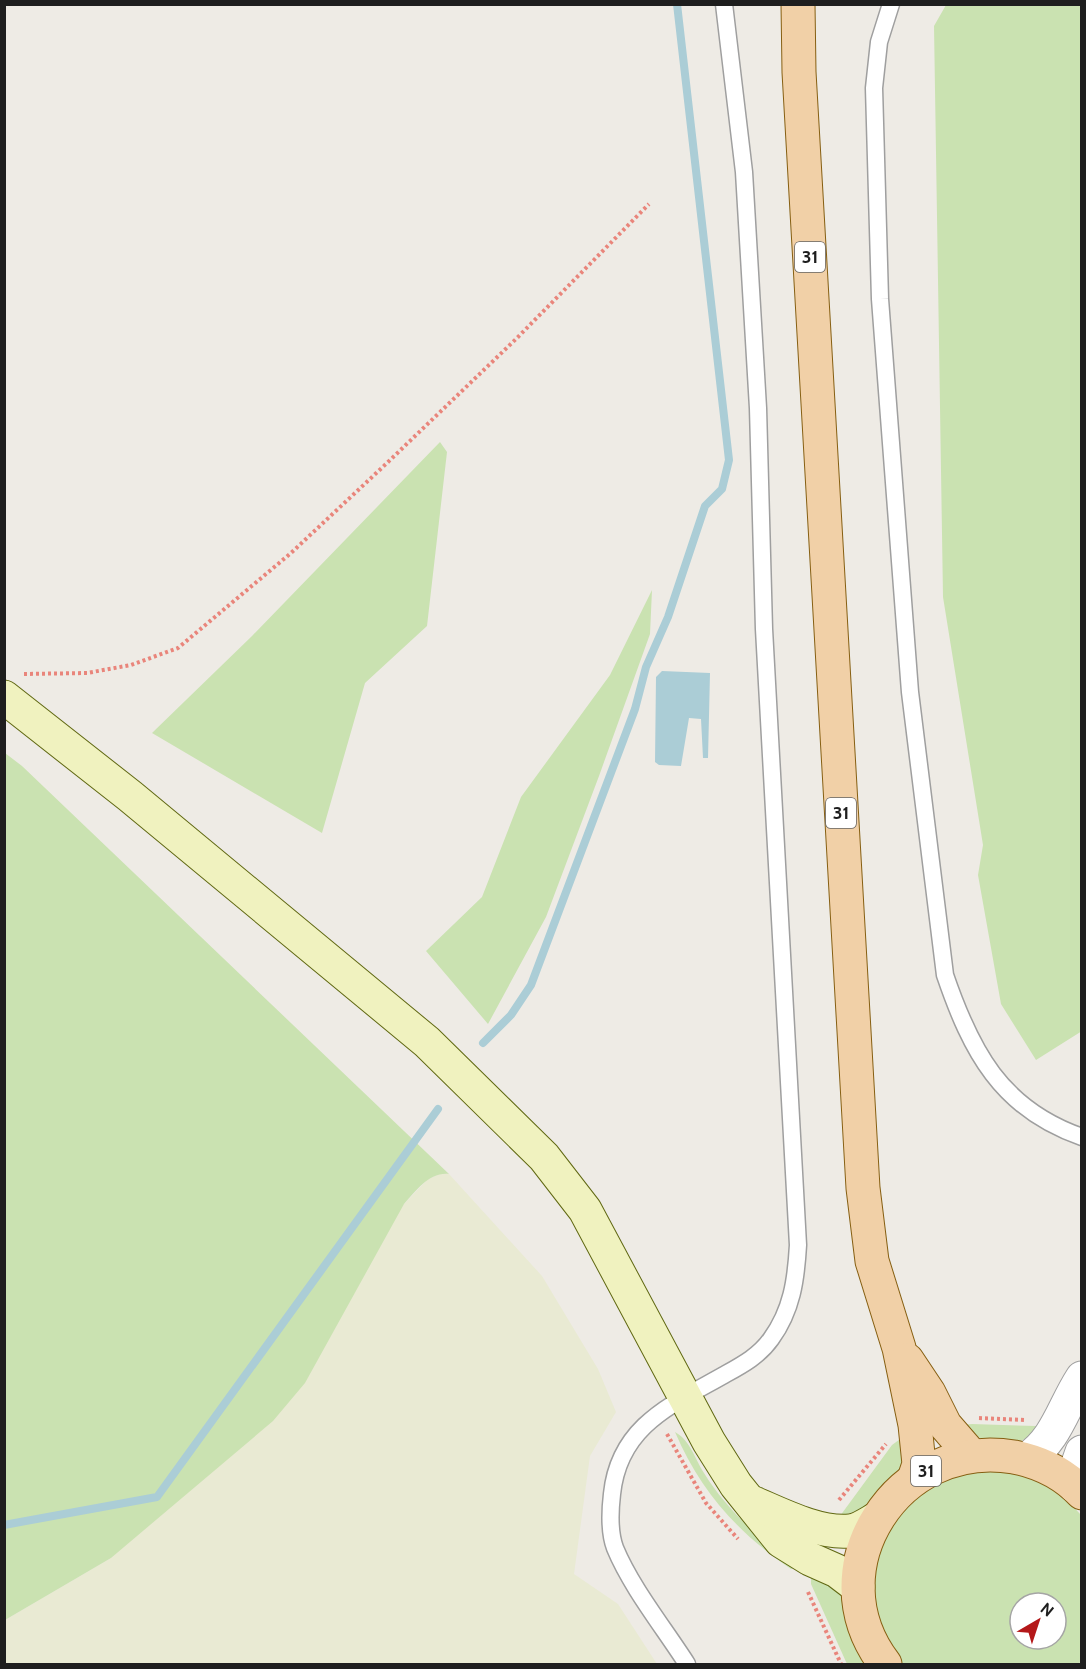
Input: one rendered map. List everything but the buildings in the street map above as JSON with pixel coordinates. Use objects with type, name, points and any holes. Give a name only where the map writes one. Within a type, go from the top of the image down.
[{"type":"main road","name":"31","points":[[798,4],[799,72],[863,1188],[872,1260],[898,1347],[918,1448],[919,1464],[914,1479]]},
{"type":"main road","points":[[13,685],[130,796],[427,1042],[543,1157],[585,1210],[685,1398],[736,1485],[782,1541],[810,1559],[837,1571],[858,1587]]},
{"type":"main road","name":"31","points":[[898,1347],[928,1393],[945,1425],[971,1455]]},
{"type":"main road","name":"31","points":[[884,1664],[870,1639],[864,1622],[858,1587],[860,1564],[876,1519],[890,1500],[914,1479],[948,1461],[971,1455],[999,1455],[1027,1460],[1052,1470],[1078,1489]]},
{"type":"main road","points":[[752,1502],[792,1519],[830,1529],[852,1531],[876,1519]]},
{"type":"street","points":[[1027,1460],[1038,1452],[1057,1428],[1082,1378]]},
{"type":"street","points":[[1078,1489],[1075,1472],[1082,1452]]},
{"type":"lane","points":[[687,1665],[614,1546],[610,1515],[619,1459],[631,1439],[657,1414],[752,1359],[770,1341],[788,1311],[795,1282],[798,1245],[764,629],[758,408],[744,172],[724,4]]},
{"type":"lane","points":[[891,4],[879,42],[874,88],[880,299],[910,692],[943,964],[959,1016],[983,1064],[999,1085],[1027,1109],[1062,1130],[1082,1137]]},
{"type":"path","points":[[13,685],[30,672],[87,673],[131,665],[178,648],[291,553],[387,463],[516,339],[649,204]]},
{"type":"path","points":[[657,1414],[701,1496],[728,1530],[744,1544]]},
{"type":"path","points":[[830,1529],[834,1507],[890,1439]]},
{"type":"path","points":[[804,1587],[841,1665]]},
{"type":"green space","points":[[946,5],[1081,5],[1082,1031],[1036,1060],[1001,1004],[978,875],[983,845],[943,597],[934,26]]},
{"type":"green space","points":[[440,442],[447,452],[427,626],[365,683],[322,833],[152,733],[252,636]]},
{"type":"green space","points":[[652,590],[650,634],[546,917],[488,1024],[426,951],[482,897],[521,797],[610,675]]},
{"type":"green space","points":[[5,753],[22,766],[449,1174],[429,1179],[404,1204],[305,1383],[273,1421],[111,1558],[5,1620]]},
{"type":"green space","points":[[441,1173],[449,1174],[542,1276],[598,1369],[616,1412],[590,1456],[574,1574],[618,1604],[657,1664],[5,1664],[5,1620],[111,1558],[404,1204],[427,1180]]},
{"type":"green space","points":[[961,1425],[1043,1428],[1021,1441],[1002,1444],[983,1439]]},
{"type":"green space","points":[[675,1432],[688,1445],[713,1487],[735,1513],[797,1568],[791,1569],[754,1541],[723,1510],[696,1473]]},
{"type":"green space","points":[[907,1434],[904,1460],[894,1482],[869,1504],[840,1516],[892,1445]]},
{"type":"green space","points":[[999,1470],[1044,1485],[1072,1505],[1081,1515],[1082,1661],[1078,1664],[899,1664],[872,1606],[877,1548],[909,1500],[960,1473]]},
{"type":"green space","points":[[811,1571],[832,1584],[844,1600],[866,1664],[847,1664],[811,1584]]},
{"type":"water","points":[[662,671],[710,673],[708,758],[703,758],[701,719],[689,718],[681,766],[659,765],[655,762],[656,677]]},
{"type":"waterway","points":[[483,1043],[511,1015],[531,985],[635,709],[646,667],[668,617],[705,506],[722,489],[729,460],[677,4]]},
{"type":"waterway","points":[[4,1525],[157,1497],[438,1109]]}]
